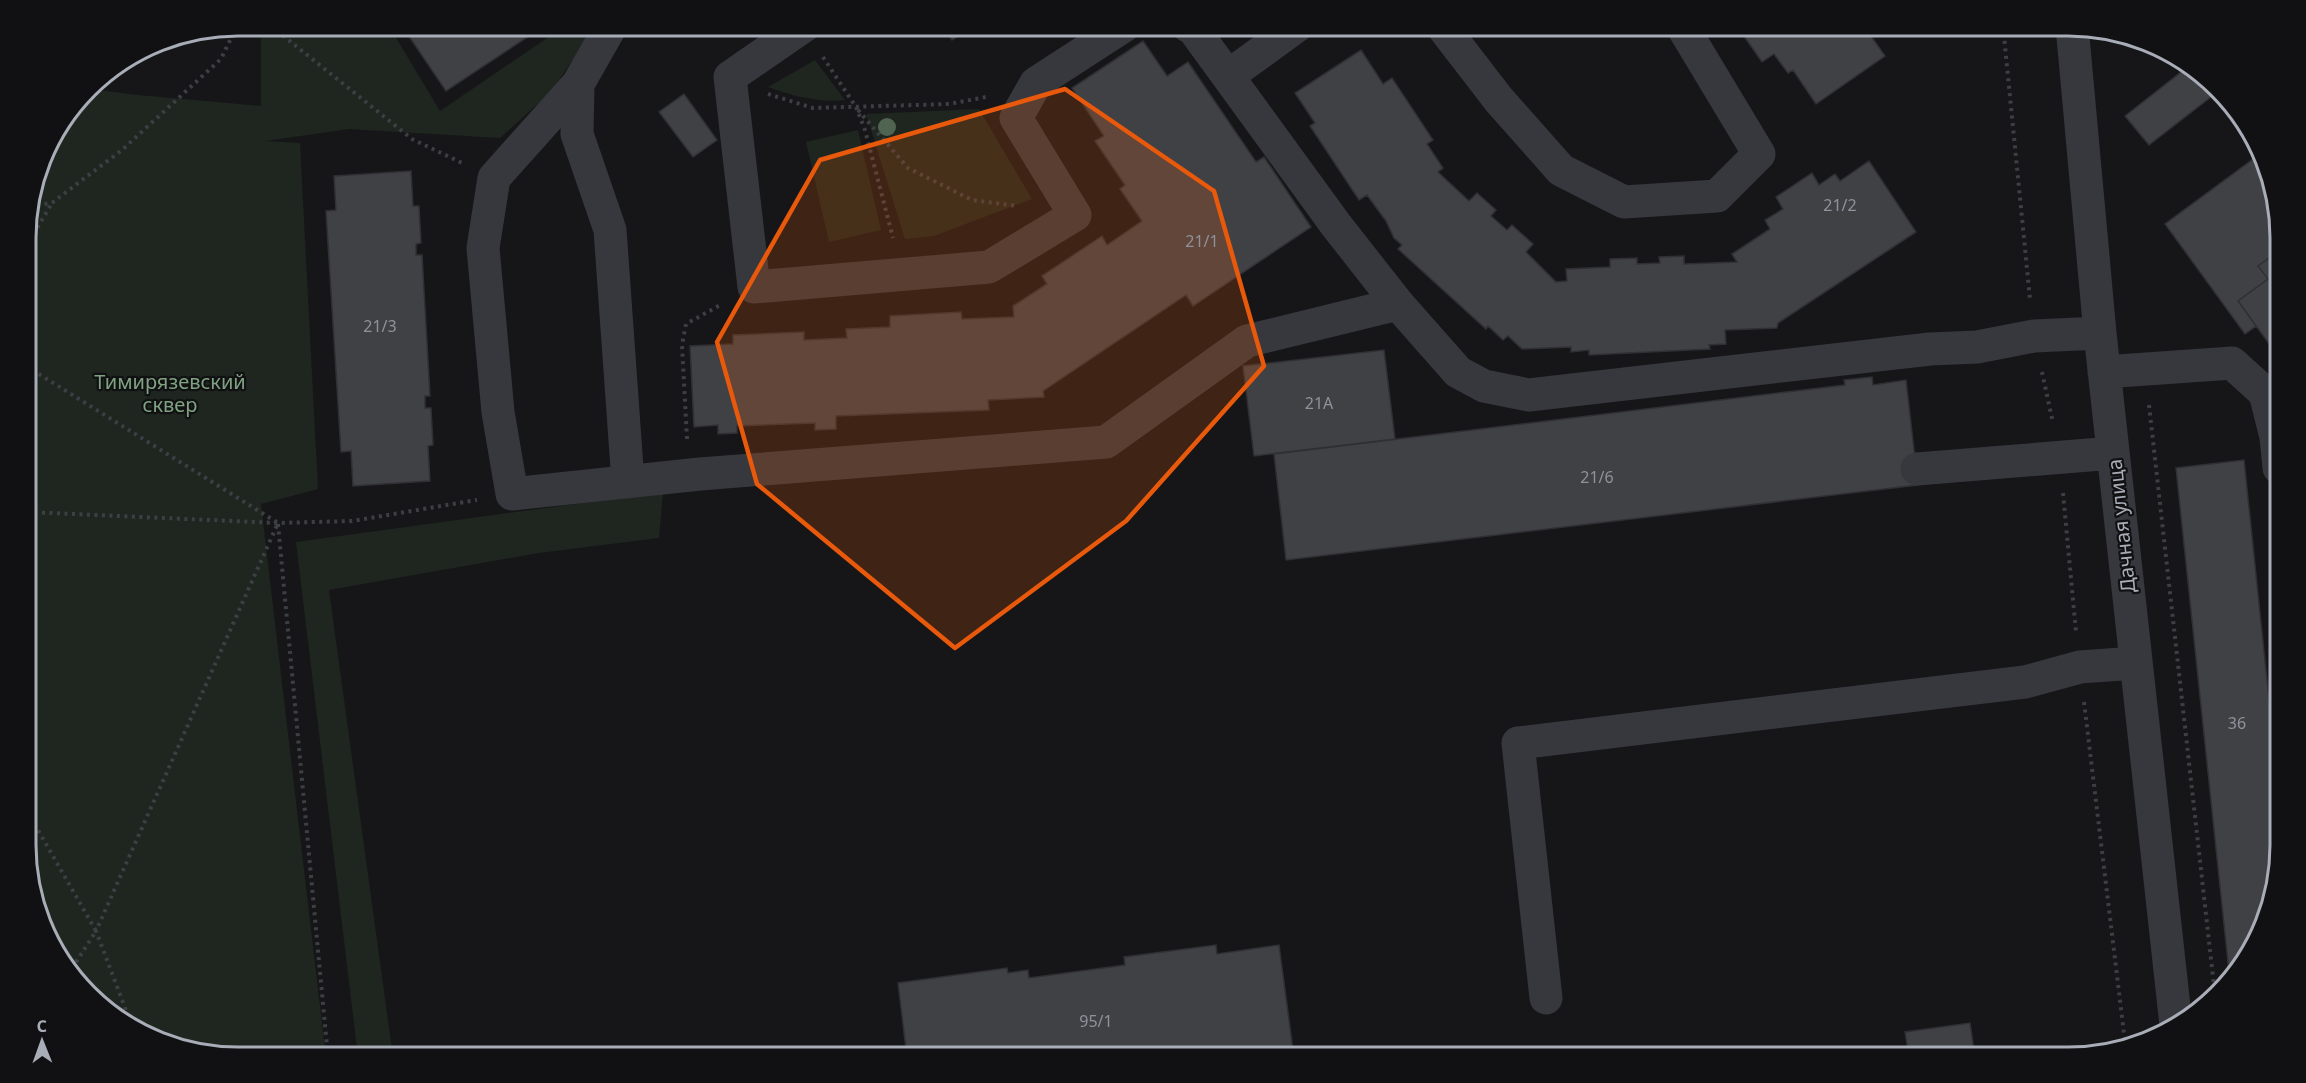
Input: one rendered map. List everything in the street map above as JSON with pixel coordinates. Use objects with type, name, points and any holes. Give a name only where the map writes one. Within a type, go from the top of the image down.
[{"type":"street","points":[[605,36],[578,84],[494,178],[483,249],[498,412],[512,494],[699,474],[1106,442],[1247,341],[1398,304]]},
{"type":"street","points":[[789,36],[730,77],[754,287],[989,267],[1076,215],[1017,118],[1036,83],[1109,36]]},
{"type":"street","points":[[1199,36],[1336,225],[1398,304],[1458,372],[1484,386],[1528,395],[1930,349],[1977,346],[2034,336],[2100,333]]},
{"type":"street","points":[[1228,76],[1283,36]]},
{"type":"street","points":[[1450,36],[1499,100],[1561,170],[1624,202],[1717,196],[1759,154],[1688,36]]},
{"type":"street","name":"Дачная улица","points":[[2073,36],[2104,372],[2175,1016]]},
{"type":"street","points":[[578,84],[577,134],[610,230],[628,482]]},
{"type":"street","points":[[2104,372],[2232,363],[2270,387]]},
{"type":"street","points":[[1917,469],[2113,453]]},
{"type":"street","points":[[1546,998],[1518,743],[2025,682],[2080,667],[2136,663]]},
{"type":"path","points":[[36,230],[53,202],[122,150],[221,58],[232,36]]},
{"type":"path","points":[[283,36],[412,139],[494,178]]},
{"type":"path","points":[[810,36],[856,107],[908,168],[972,200],[1018,207]]},
{"type":"path","points":[[2004,36],[2034,336],[2060,458],[2080,667],[2125,1038]]},
{"type":"path","points":[[730,77],[762,92],[813,108],[949,104],[996,96]]},
{"type":"path","points":[[856,107],[873,161],[901,274]]},
{"type":"path","points":[[39,206],[53,202]]},
{"type":"path","points":[[699,474],[688,440],[682,345],[686,324],[754,287]]},
{"type":"path","points":[[2145,370],[2214,985]]},
{"type":"path","points":[[36,372],[278,523]]},
{"type":"path","points":[[36,512],[278,523],[352,521],[512,494]]},
{"type":"path","points":[[75,964],[96,931],[278,523]]},
{"type":"path","points":[[278,523],[327,1047]]},
{"type":"path","points":[[36,827],[96,931],[128,1014]]},
{"type":"highlighted area","points":[[1065,89],[1214,191],[1264,366],[1126,521],[955,648],[757,484],[717,342],[820,160]]},
{"type":"green space","name":"Тимирязевский сквер","points":[[261,36],[395,36],[440,111],[550,36],[589,36],[550,93],[500,138],[349,129],[266,141],[300,143],[318,489],[261,504],[325,1047],[238,1047],[199,1043],[161,1032],[115,1005],[95,988],[78,968],[51,922],[43,897],[36,845],[36,225],[43,186],[51,161],[63,137],[78,115],[101,90],[261,106]]},
{"type":"green space","points":[[815,60],[845,100],[806,98],[768,87]]},
{"type":"green space","points":[[979,109],[1032,199],[934,236],[905,239],[866,114]]},
{"type":"green space","points":[[858,130],[881,230],[829,242],[806,142]]},
{"type":"green space","points":[[663,492],[659,538],[539,553],[329,590],[392,1047],[357,1047],[296,542]]},
{"type":"building","points":[[409,36],[529,36],[446,91]]},
{"type":"building","points":[[1744,36],[1871,36],[1885,56],[1816,104],[1793,70],[1788,73],[1774,54],[1762,62]]},
{"type":"building","points":[[1143,41],[1167,76],[1188,62],[1256,162],[1264,157],[1311,227],[1193,306],[1186,295],[1043,391],[1044,397],[988,400],[989,410],[836,416],[836,429],[815,430],[815,423],[737,426],[737,433],[718,434],[718,425],[694,427],[690,346],[733,344],[733,335],[804,332],[804,340],[847,338],[846,329],[890,327],[890,316],[961,312],[962,319],[1014,317],[1013,306],[1047,284],[1042,276],[1102,236],[1107,245],[1142,221],[1120,189],[1125,185],[1095,141],[1104,136],[1072,88]]},
{"type":"building","points":[[1361,50],[1383,84],[1392,78],[1433,140],[1427,144],[1443,168],[1438,172],[1469,201],[1477,193],[1496,210],[1491,216],[1507,230],[1512,225],[1533,244],[1526,252],[1556,282],[1567,281],[1566,269],[1610,267],[1610,259],[1637,258],[1637,264],[1660,263],[1659,257],[1684,256],[1684,264],[1737,262],[1732,254],[1770,229],[1765,220],[1783,209],[1776,197],[1812,173],[1819,185],[1835,174],[1840,181],[1869,161],[1916,232],[1778,323],[1777,328],[1725,330],[1726,344],[1709,345],[1710,349],[1589,355],[1589,350],[1571,352],[1571,347],[1522,349],[1508,336],[1503,340],[1488,326],[1486,329],[1398,249],[1402,245],[1394,238],[1386,221],[1367,195],[1359,200],[1310,126],[1315,123],[1295,93]]},
{"type":"building","points":[[2182,72],[2212,96],[2149,145],[2125,116]]},
{"type":"building","points":[[684,94],[717,140],[693,157],[659,112]]},
{"type":"building","points":[[2254,159],[2263,186],[2270,238],[2270,257],[2258,266],[2268,279],[2238,301],[2256,326],[2245,334],[2165,224]]},
{"type":"building","points":[[411,171],[413,206],[419,206],[421,243],[416,244],[416,255],[422,255],[430,396],[425,396],[425,408],[431,408],[433,445],[428,446],[430,481],[353,486],[351,451],[341,452],[326,211],[336,210],[334,176]]},
{"type":"building","points":[[2270,257],[2270,345],[2238,301],[2268,279],[2258,266]]},
{"type":"building","points":[[1384,350],[1395,439],[1254,456],[1243,366]]},
{"type":"building","points":[[1872,377],[1873,385],[1906,380],[1918,485],[1286,560],[1274,454],[1845,385],[1844,380]]},
{"type":"building","points":[[2244,460],[2270,709],[2270,845],[2266,884],[2255,922],[2229,967],[2176,468]]},
{"type":"building","points":[[1216,945],[1217,954],[1279,945],[1293,1047],[906,1047],[898,983],[1007,968],[1008,973],[1028,970],[1029,978],[1125,965],[1124,957]]},
{"type":"building","points":[[1970,1023],[1974,1047],[1907,1047],[1905,1032]]}]
